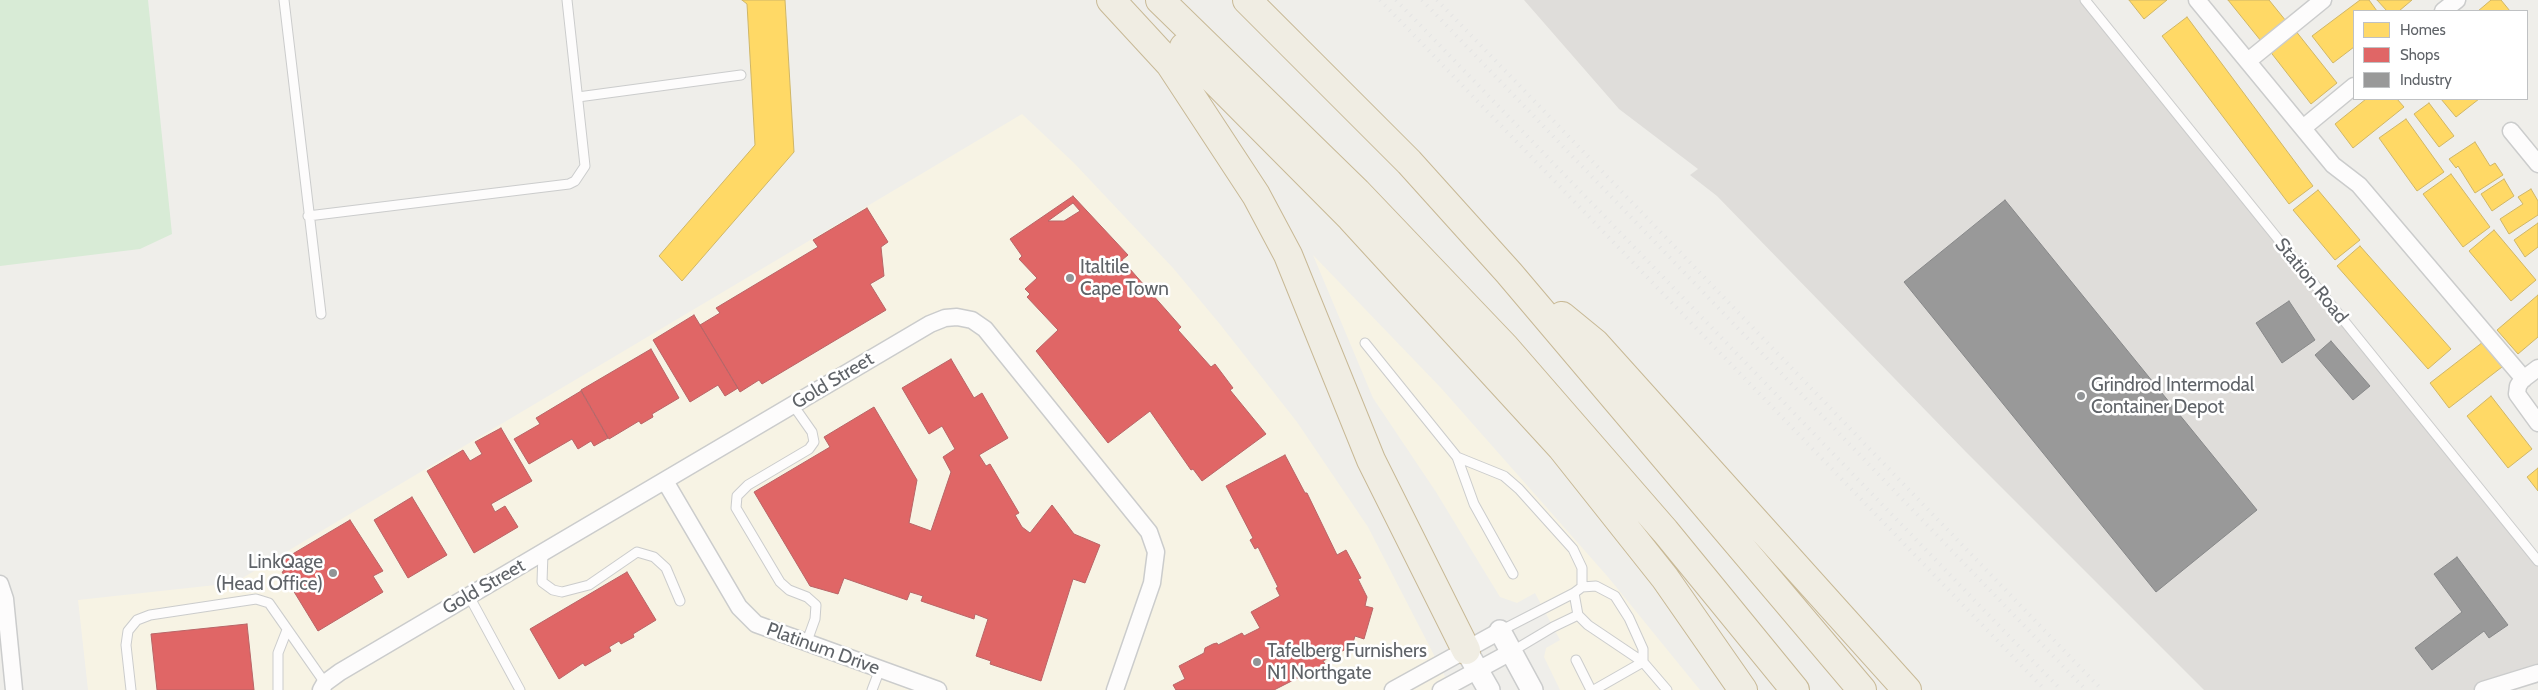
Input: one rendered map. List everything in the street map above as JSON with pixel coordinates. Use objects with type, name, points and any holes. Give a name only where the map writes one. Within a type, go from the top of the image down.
[{"type":"highway","points":[[1111,0],[1170,64],[1256,195],[1288,256],[1371,460],[1472,660]]},
{"type":"highway","points":[[1148,0],[1196,62],[1351,218],[1561,447],[1666,578],[1743,690]]},
{"type":"highway","points":[[1160,0],[1358,192],[1505,348],[1665,531],[1795,690]]},
{"type":"highway","points":[[1247,0],[1409,162],[1509,273],[1862,690]]},
{"type":"highway","points":[[1509,273],[1595,343],[1907,690]]},
{"type":"street","points":[[2197,0],[2333,165],[2359,184],[2524,379]]},
{"type":"street","points":[[2248,61],[2323,0]]},
{"type":"street","points":[[2445,10],[2457,0]]},
{"type":"street","points":[[2303,128],[2353,87]]},
{"type":"street","points":[[2511,131],[2538,164]]},
{"type":"street","name":"Gold Street","points":[[323,686],[470,596],[930,324],[945,318],[957,317],[972,320],[985,329],[1149,532],[1156,552],[1152,584],[1114,690]]},
{"type":"street","points":[[2538,368],[2518,386],[2517,394],[2538,423]]},
{"type":"street","name":"Platinum Drive","points":[[665,481],[739,607],[756,624],[929,689]]},
{"type":"street","points":[[0,584],[5,599],[14,690]]},
{"type":"street","points":[[1441,690],[1500,631],[1532,690]]},
{"type":"street","points":[[1393,690],[1472,660],[1511,652]]},
{"type":"street","points":[[1472,660],[1488,690]]},
{"type":"street","points":[[2483,690],[2538,673]]},
{"type":"lane","points":[[284,0],[321,314]]},
{"type":"lane","points":[[308,216],[569,184],[581,174],[585,166],[567,0]]},
{"type":"lane","name":"Station Road","points":[[2085,0],[2538,561]]},
{"type":"lane","points":[[578,97],[741,75]]},
{"type":"lane","points":[[1365,342],[1458,457],[1474,504],[1513,574]]},
{"type":"lane","points":[[793,405],[812,432],[814,442],[809,449],[748,485],[737,496],[736,508],[780,582],[789,590],[807,597],[816,605],[815,619],[806,644]]},
{"type":"lane","points":[[1458,457],[1504,476],[1519,489],[1573,549],[1582,568],[1582,587]]},
{"type":"lane","points":[[543,553],[542,582],[553,590],[562,592],[589,585],[636,552],[654,557],[666,568],[680,601]]},
{"type":"lane","points":[[1500,631],[1574,593],[1582,587],[1596,586],[1615,596],[1629,618],[1642,649],[1643,662]]},
{"type":"lane","points":[[1574,593],[1578,615],[1595,631],[1643,662],[1667,690]]},
{"type":"lane","points":[[470,596],[520,690]]},
{"type":"lane","points":[[131,690],[126,645],[128,631],[137,620],[150,615],[256,599],[269,603],[323,686]]},
{"type":"lane","points":[[1511,652],[1553,627],[1578,615]]},
{"type":"lane","points":[[278,690],[278,653],[287,630]]},
{"type":"lane","points":[[1576,660],[1593,690],[1643,662]]},
{"type":"lane","points":[[872,690],[880,669]]},
{"type":"shaded area","points":[[1524,0],[2085,0],[2538,561],[2538,673],[2483,690],[2204,690],[1966,452],[1717,196],[1690,175],[1698,169],[1619,109]]},
{"type":"shaded area","points":[[1022,114],[1074,163],[1173,268],[1297,422],[1368,527],[1452,690],[88,690],[78,600],[234,583]]},
{"type":"shaded area","points":[[1313,255],[1441,388],[1608,577],[1700,690],[1560,690],[1544,657],[1546,648],[1560,640],[1535,593],[1517,603],[1500,597],[1436,492],[1373,398]]},
{"type":"green space","points":[[0,0],[148,0],[172,234],[140,249],[0,266]]},
{"type":"building: Homes","points":[[742,0],[785,0],[794,152],[682,281],[659,256],[755,145],[747,4]]},
{"type":"building: Homes","points":[[2129,0],[2167,0],[2144,19]]},
{"type":"building: Homes","points":[[2228,0],[2269,0],[2286,21],[2261,41]]},
{"type":"building: Homes","points":[[2360,0],[2369,0],[2376,10],[2353,10],[2353,48],[2333,63],[2312,36]]},
{"type":"building: Homes","points":[[2377,0],[2412,0],[2400,10],[2386,10]]},
{"type":"building: Homes","points":[[2491,0],[2501,0],[2509,10],[2479,10]]},
{"type":"building: Homes","points":[[2187,17],[2313,186],[2289,204],[2162,36]]},
{"type":"building: Homes","points":[[2295,30],[2337,83],[2311,104],[2269,50]]},
{"type":"building: Homes","points":[[2365,100],[2398,100],[2404,107],[2353,148],[2335,124]]},
{"type":"building: Homes","points":[[2442,100],[2478,100],[2456,117]]},
{"type":"building: Homes","points":[[2429,103],[2454,136],[2439,147],[2414,114]]},
{"type":"building: Homes","points":[[2406,119],[2444,172],[2417,191],[2379,138]]},
{"type":"building: Homes","points":[[2475,142],[2490,166],[2495,163],[2503,175],[2475,193],[2458,166],[2456,168],[2449,159]]},
{"type":"building: Homes","points":[[2451,174],[2490,227],[2463,247],[2423,194]]},
{"type":"building: Homes","points":[[2504,179],[2514,196],[2492,211],[2481,194]]},
{"type":"building: Homes","points":[[2531,189],[2538,201],[2538,215],[2509,234],[2500,219],[2523,204],[2518,197]]},
{"type":"building: Homes","points":[[2318,190],[2360,240],[2335,260],[2293,210]]},
{"type":"building: Homes","points":[[2538,223],[2538,247],[2525,257],[2514,240]]},
{"type":"building: Homes","points":[[2494,230],[2536,280],[2511,301],[2469,251]]},
{"type":"building: Homes","points":[[2360,246],[2451,349],[2428,369],[2337,266]]},
{"type":"building: Homes","points":[[2538,295],[2538,337],[2518,354],[2497,330]]},
{"type":"building: Homes","points":[[2483,342],[2502,367],[2449,408],[2430,383]]},
{"type":"building: Homes","points":[[2491,396],[2532,449],[2508,468],[2467,416]]},
{"type":"building: Homes","points":[[2538,468],[2538,491],[2527,477]]},
{"type":"building: Shops","points":[[1073,196],[1128,255],[1122,260],[1181,327],[1178,330],[1211,367],[1215,364],[1233,388],[1230,390],[1266,434],[1202,481],[1193,469],[1191,470],[1150,411],[1108,443],[1036,351],[1058,330],[1027,297],[1030,294],[1025,289],[1037,278],[1019,259],[1022,256],[1010,239]],"holes":[[[1073,203],[1080,211],[1064,221],[1048,221]]]},
{"type":"building: Shops","points":[[867,208],[888,242],[881,247],[884,276],[870,284],[886,310],[762,384],[759,380],[740,392],[700,325],[720,313],[716,308],[818,247],[813,240]]},
{"type":"building: Shops","points":[[694,315],[738,388],[725,396],[718,385],[690,402],[653,340]]},
{"type":"building: Shops","points":[[651,349],[679,398],[652,414],[653,417],[641,424],[639,421],[609,439],[581,390]]},
{"type":"building: Shops","points":[[951,359],[974,398],[982,393],[1008,438],[979,455],[986,466],[990,464],[1019,513],[1015,515],[1022,527],[1030,533],[1052,505],[1074,534],[1100,545],[1085,583],[1073,579],[1041,681],[990,664],[991,661],[976,656],[988,619],[975,614],[974,619],[921,601],[923,596],[910,592],[907,600],[844,578],[838,594],[810,586],[754,492],[830,447],[824,437],[874,407],[917,480],[909,523],[931,531],[951,472],[943,457],[955,449],[942,426],[929,434],[902,388]]},
{"type":"building: Shops","points":[[581,391],[608,438],[594,446],[591,441],[578,449],[572,439],[529,464],[514,439],[540,424],[536,418]]},
{"type":"building: Shops","points":[[501,428],[532,481],[491,504],[495,512],[505,506],[518,527],[474,553],[427,471],[463,450],[470,461],[482,454],[475,442]]},
{"type":"building: Shops","points":[[1285,455],[1305,493],[1307,493],[1337,555],[1346,550],[1361,578],[1358,579],[1367,597],[1365,606],[1373,608],[1364,639],[1355,636],[1352,646],[1323,661],[1325,664],[1274,690],[1176,690],[1173,685],[1185,679],[1179,666],[1204,653],[1205,648],[1213,644],[1217,643],[1218,645],[1242,633],[1244,636],[1260,628],[1251,612],[1280,596],[1276,588],[1278,587],[1258,547],[1255,549],[1250,540],[1253,538],[1226,486]]},
{"type":"building: Shops","points":[[412,497],[447,555],[408,578],[374,520]]},
{"type":"building: Shops","points":[[350,520],[383,571],[373,576],[383,592],[318,631],[282,572],[284,571],[279,562]]},
{"type":"building: Shops","points":[[627,572],[656,620],[633,634],[634,637],[621,644],[619,641],[609,647],[611,651],[585,666],[583,663],[559,679],[530,629]]},
{"type":"building: Shops","points":[[247,624],[254,690],[157,690],[151,634]]},
{"type":"building: Industry","name":"Grindrod Intermodal Container Depot","points":[[2005,200],[2257,510],[2156,592],[1904,282]]},
{"type":"building: Industry","points":[[2289,301],[2315,340],[2282,363],[2256,323]]},
{"type":"building: Industry","points":[[2331,341],[2370,386],[2353,400],[2315,355]]},
{"type":"building: Industry","points":[[2457,557],[2508,625],[2489,638],[2484,631],[2432,670],[2415,648],[2462,612],[2434,574]]},
{"type":"railway","points":[[1380,0],[2045,690]]},
{"type":"railway","points":[[1396,0],[2061,690]]},
{"type":"railway","points":[[1422,0],[2086,690]]},
{"type":"railway","points":[[1437,0],[2102,690]]},
{"type":"place","name":"Italtile Cape Town","points":[[1070,278]]},
{"type":"place","name":"Grindrod Intermodal Container Depot","points":[[2081,396]]},
{"type":"place","name":"LinkQage (Head Office)","points":[[333,573]]},
{"type":"place","name":"Tafelberg Furnishers N1 Northgate","points":[[1257,662]]}]
